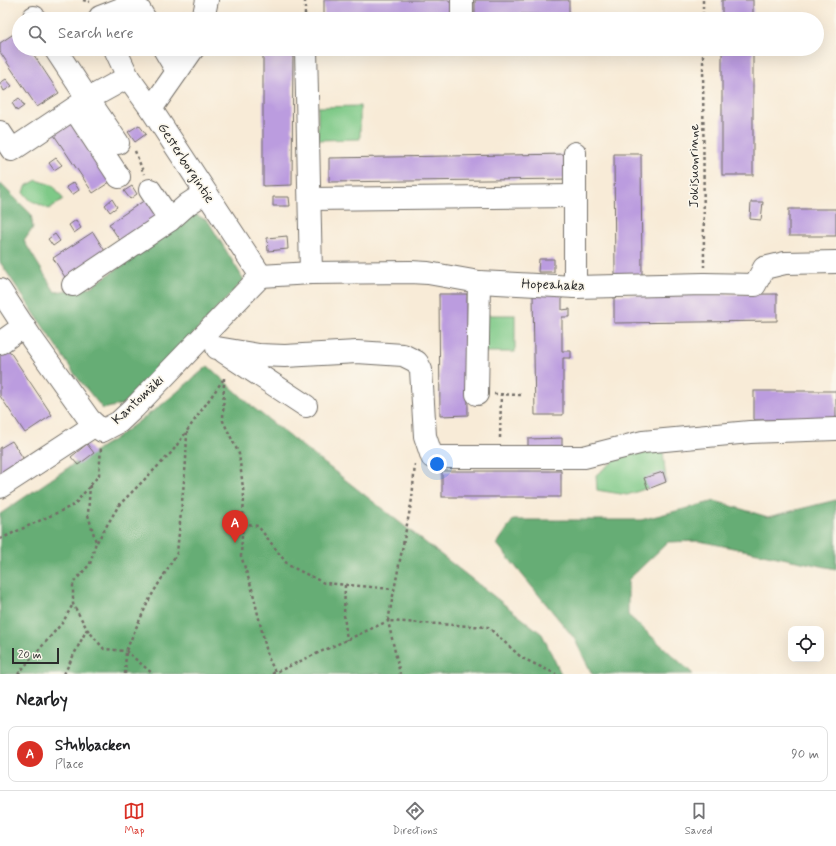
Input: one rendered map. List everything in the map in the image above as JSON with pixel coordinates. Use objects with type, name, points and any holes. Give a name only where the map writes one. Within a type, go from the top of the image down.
[{"type":"street","points":[[204,12],[207,0]]},
{"type":"street","points":[[462,0],[462,12]]},
{"type":"street","points":[[94,8],[130,5],[139,9],[141,12]]},
{"type":"street","points":[[58,56],[81,104],[119,177]]},
{"type":"street","name":"Gesterborgintie","points":[[118,56],[128,77],[151,109],[261,276]]},
{"type":"street","points":[[168,56],[177,70]]},
{"type":"street","points":[[151,109],[188,56]]},
{"type":"street","points":[[306,56],[311,273]]},
{"type":"street","points":[[0,132],[12,150],[81,104],[128,77]]},
{"type":"street","points":[[81,104],[118,143]]},
{"type":"street","points":[[574,153],[575,287]]},
{"type":"street","points":[[150,190],[170,220]]},
{"type":"street","points":[[73,284],[170,220],[188,204],[205,193]]},
{"type":"street","points":[[310,199],[575,196]]},
{"type":"street","name":"Hopeahaka","points":[[261,276],[311,273],[410,272],[428,273],[479,282],[575,287],[704,284],[755,285],[764,268],[785,263],[836,262]]},
{"type":"street","name":"Kantomäki","points":[[0,290],[89,419],[99,428],[119,422],[209,343],[261,276]]},
{"type":"street","points":[[477,394],[479,282]]},
{"type":"street","points":[[0,343],[24,326]]},
{"type":"street","points":[[209,343],[306,406]]},
{"type":"street","points":[[209,343],[258,354],[286,356],[357,352],[403,355],[417,362],[421,370],[424,436],[432,458],[584,457],[643,442],[750,432],[836,429]]},
{"type":"street","points":[[0,487],[99,428]]},
{"type":"path","points":[[305,0],[305,12]]},
{"type":"path","points":[[703,0],[703,12]]},
{"type":"path","name":"Jokisuonrinne","points":[[703,56],[704,284]]},
{"type":"path","points":[[118,143],[132,144],[150,190]]},
{"type":"path","points":[[18,674],[63,622],[73,604],[73,583],[90,564],[96,542],[119,505],[172,452],[225,377],[223,421],[239,454],[244,498],[241,556],[252,589],[268,657],[274,674],[388,621],[488,627],[522,658],[556,674]]},
{"type":"path","points":[[477,394],[521,395]]},
{"type":"path","points":[[500,457],[501,395]]},
{"type":"path","points":[[0,539],[74,505],[99,475],[99,428]]},
{"type":"path","points":[[125,674],[126,651],[150,598],[177,553],[186,462],[187,430]]},
{"type":"path","points":[[400,674],[388,621],[412,499],[416,461]]},
{"type":"path","points":[[90,486],[88,515],[96,542]]},
{"type":"path","points":[[243,523],[258,526],[288,565],[324,583],[394,589]]},
{"type":"path","points":[[345,585],[344,615],[348,640]]},
{"type":"path","points":[[73,604],[87,628],[104,650],[126,651],[153,674]]},
{"type":"path","points":[[64,674],[87,628]]},
{"type":"green space","points":[[360,106],[360,139],[318,140],[318,107]]},
{"type":"green space","points":[[37,180],[54,186],[63,199],[49,209],[30,200],[24,193],[26,186]]},
{"type":"green space","points":[[0,183],[31,214],[33,228],[24,241],[55,292],[91,287],[164,236],[191,212],[208,221],[244,280],[129,403],[103,409],[76,376],[0,262]]},
{"type":"green space","points":[[484,315],[515,315],[515,352],[484,352]]},
{"type":"green space","points":[[208,366],[255,409],[542,634],[561,674],[0,674],[0,514],[72,465],[113,440],[164,403]]},
{"type":"green space","points":[[663,450],[666,482],[627,495],[597,490],[596,475],[625,452]]},
{"type":"green space","points":[[836,500],[836,569],[699,541],[668,542],[628,580],[628,615],[693,674],[592,674],[574,638],[497,544],[513,520],[641,520],[715,501],[768,517]]},
{"type":"building","points":[[324,0],[449,0],[449,2],[456,1],[457,12],[324,12]]},
{"type":"building","points":[[475,0],[569,0],[569,12],[475,12]]},
{"type":"building","points":[[722,0],[753,0],[753,12],[722,12]]},
{"type":"building","points":[[12,35],[12,56],[35,56],[59,93],[37,107],[0,52],[0,43]]},
{"type":"building","points":[[263,56],[293,56],[292,185],[263,186]]},
{"type":"building","points":[[722,56],[753,56],[753,175],[722,175]]},
{"type":"building","points":[[6,79],[12,86],[4,91],[0,83]]},
{"type":"building","points":[[19,98],[24,106],[17,111],[12,103]]},
{"type":"building","points":[[76,117],[116,178],[93,193],[52,132]]},
{"type":"building","points":[[139,125],[146,134],[135,142],[128,132]]},
{"type":"building","points":[[568,154],[568,179],[329,182],[329,158]]},
{"type":"building","points":[[614,154],[641,154],[642,275],[615,276]]},
{"type":"building","points":[[56,158],[62,165],[54,170],[49,163]]},
{"type":"building","points":[[74,182],[79,190],[72,195],[66,187]]},
{"type":"building","points":[[132,186],[137,194],[130,199],[124,191]]},
{"type":"building","points":[[273,197],[289,197],[290,206],[273,206]]},
{"type":"building","points":[[148,198],[162,219],[123,245],[109,224]]},
{"type":"building","points":[[112,199],[117,207],[110,212],[105,205]]},
{"type":"building","points":[[751,202],[763,202],[761,220],[750,219]]},
{"type":"building","points":[[789,209],[836,209],[836,236],[789,236]]},
{"type":"building","points":[[76,220],[81,228],[74,233],[69,225]]},
{"type":"building","points":[[93,232],[108,256],[68,282],[53,258]]},
{"type":"building","points":[[55,234],[60,241],[53,246],[48,239]]},
{"type":"building","points":[[287,236],[288,249],[268,251],[267,238]]},
{"type":"building","points":[[539,259],[554,259],[554,272],[538,272]]},
{"type":"building","points":[[439,294],[467,294],[468,415],[440,416]]},
{"type":"building","points":[[533,294],[562,294],[562,310],[570,309],[570,317],[562,317],[562,351],[571,351],[571,358],[563,358],[563,415],[535,415]]},
{"type":"building","points":[[777,294],[777,321],[614,323],[614,295]]},
{"type":"building","points":[[8,349],[52,415],[25,433],[0,396],[0,354]]},
{"type":"building","points":[[754,391],[836,391],[836,420],[754,420]]},
{"type":"building","points":[[562,438],[562,451],[528,453],[528,439]]},
{"type":"building","points":[[12,441],[27,464],[0,481],[0,448]]},
{"type":"building","points":[[87,444],[94,453],[78,465],[71,457]]},
{"type":"building","points":[[442,471],[561,471],[561,497],[442,497]]},
{"type":"building","points":[[663,472],[666,482],[648,489],[644,478]]},
{"type":"place","name":"Stubbacken","points":[[235,543]]}]
